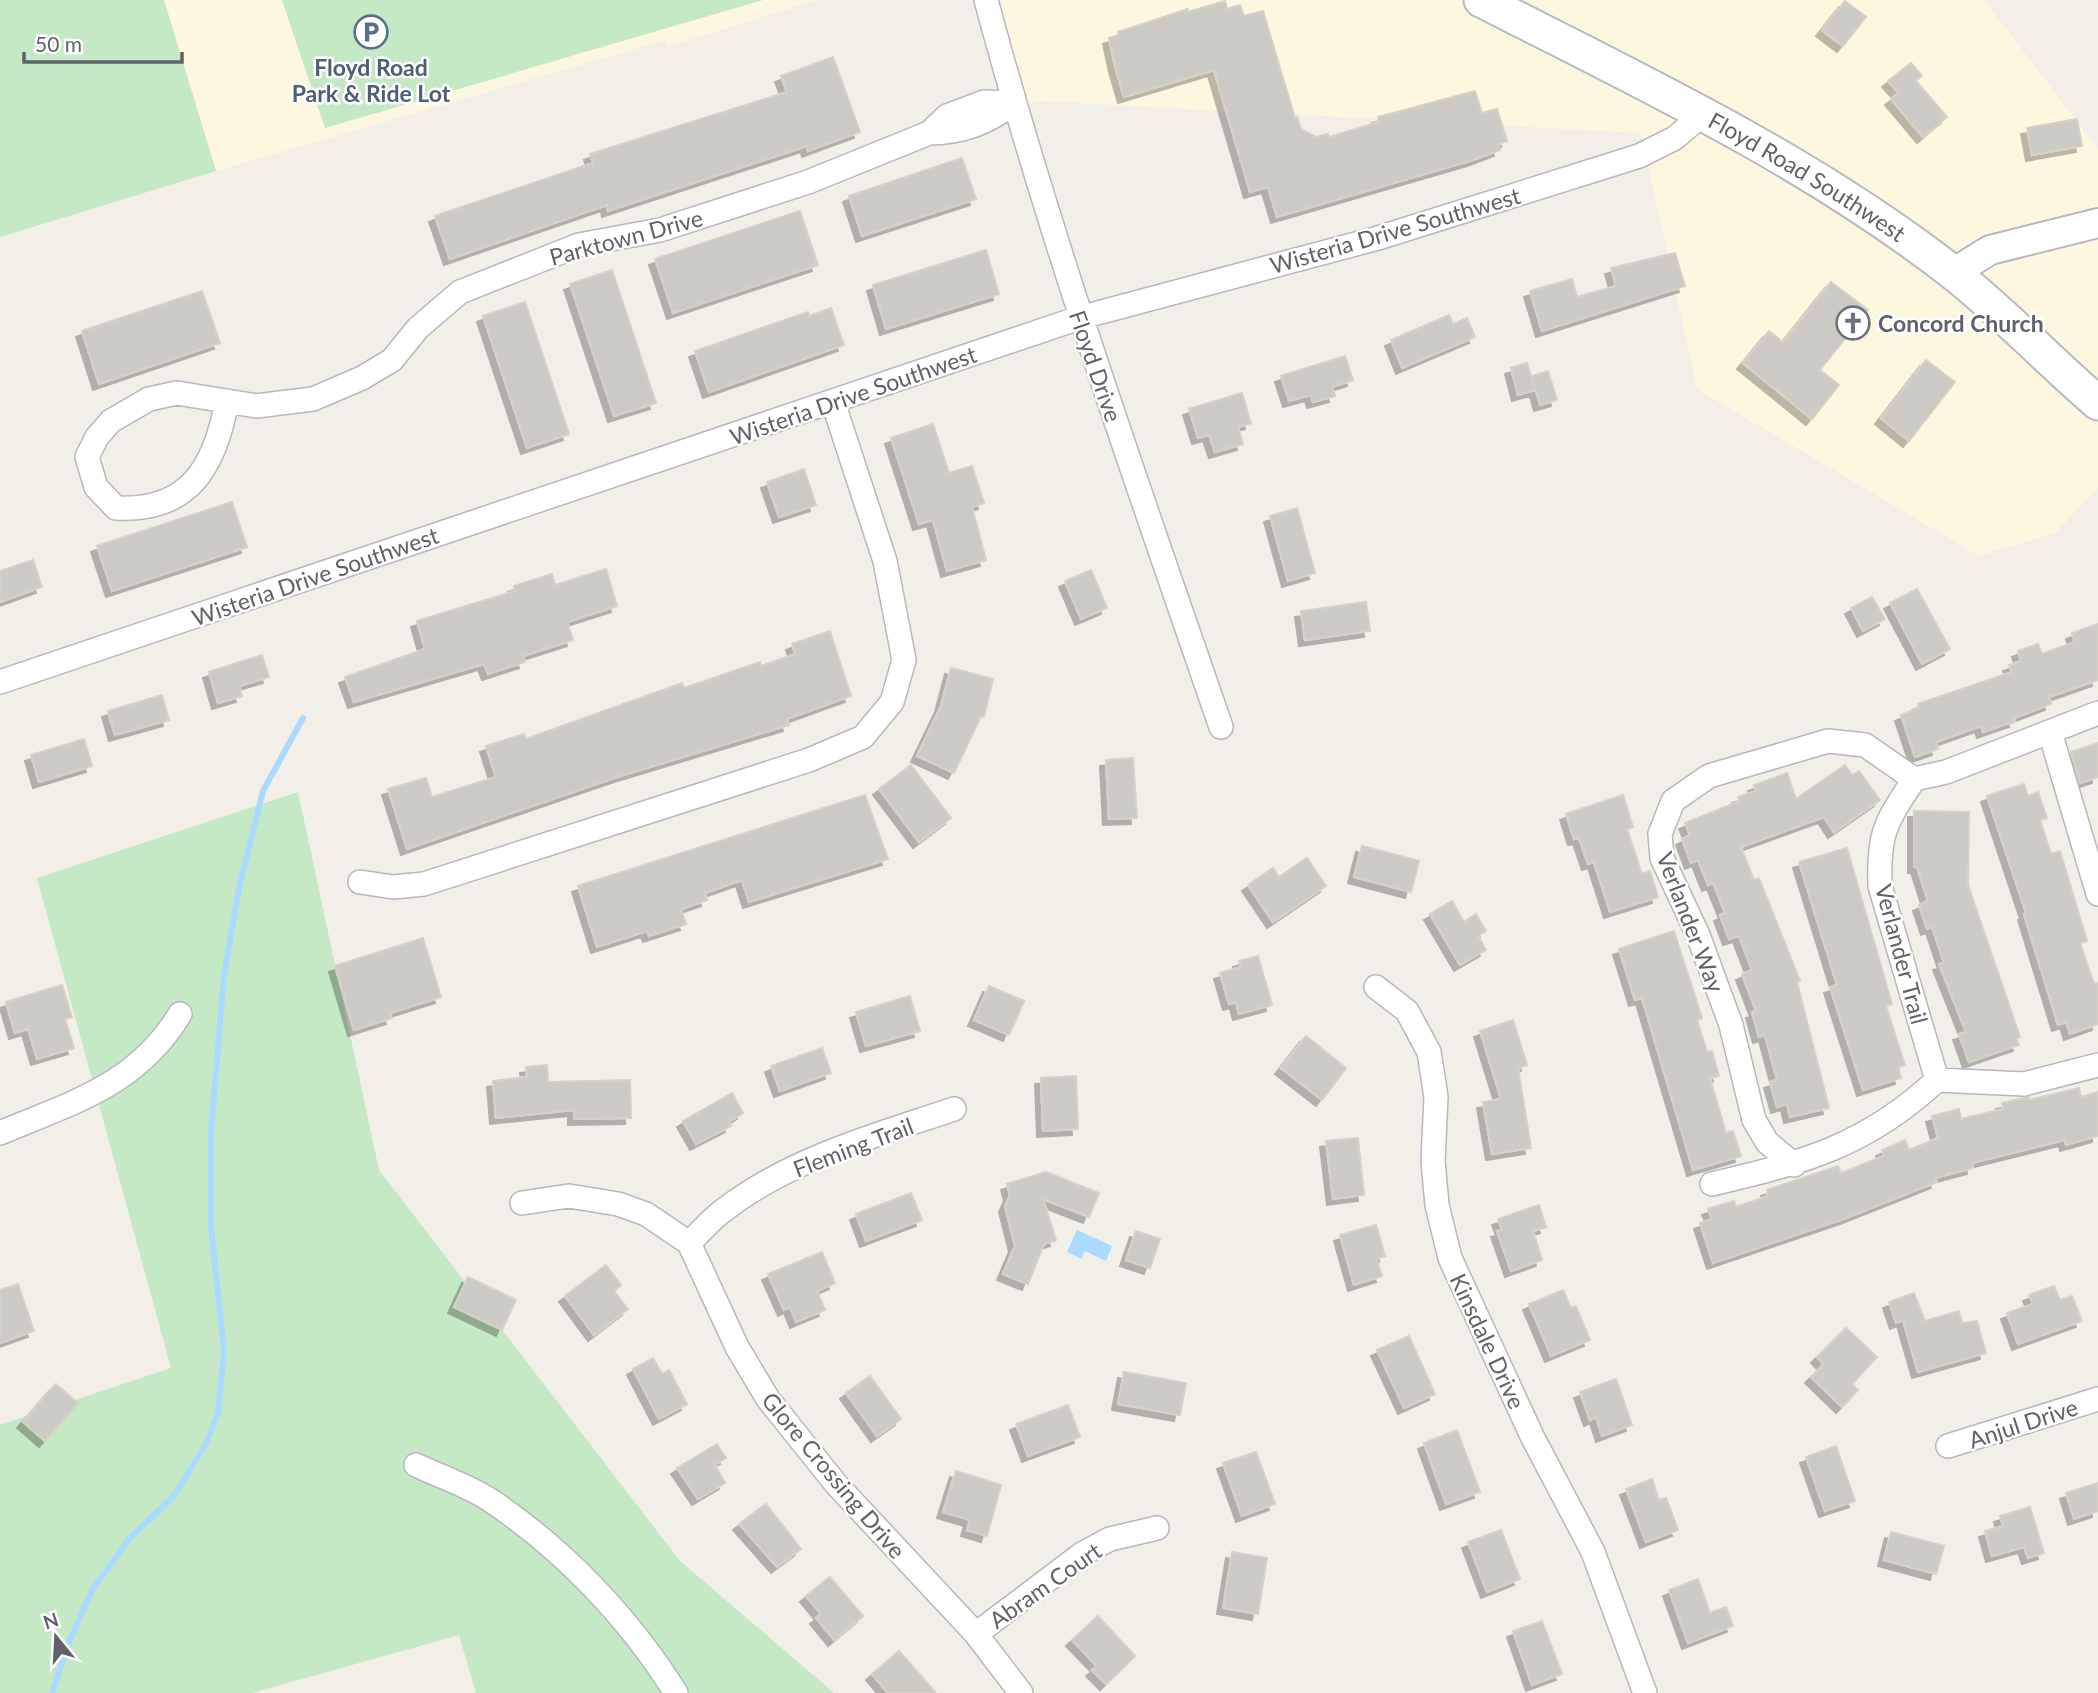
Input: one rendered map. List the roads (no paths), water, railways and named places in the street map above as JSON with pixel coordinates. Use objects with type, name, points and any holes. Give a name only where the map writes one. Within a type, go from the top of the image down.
[{"type":"main road","name":"Floyd Road Southwest","points":[[1480,0],[1704,113],[1829,187],[1953,273],[2098,403]]},
{"type":"street","name":"Floyd Drive","points":[[986,0],[1079,318],[1222,727]]},
{"type":"street","name":"Parktown Drive","points":[[228,401],[220,437],[211,458],[183,494],[143,509],[116,508],[96,487],[87,457],[97,437],[111,421],[149,399],[177,393],[228,401],[256,407],[313,399],[362,378],[392,360],[418,328],[460,292],[579,244],[660,230],[808,182],[929,133],[954,133],[991,120],[1014,103]]},
{"type":"street","name":"Wisteria Drive Southwest","points":[[0,682],[1079,318],[1378,238],[1639,156],[1675,138],[1704,113]]},
{"type":"street","points":[[1953,273],[1990,250],[2098,223]]},
{"type":"street","points":[[360,882],[393,887],[424,884],[809,760],[863,737],[892,702],[904,660],[885,561],[833,402]]},
{"type":"street","points":[[1914,779],[1946,772],[2098,713]]},
{"type":"street","points":[[2050,732],[2098,894]]},
{"type":"street","name":"Verlander Way","points":[[1794,1165],[1767,1142],[1754,1120],[1731,1025],[1698,935],[1662,858],[1660,834],[1673,801],[1709,776],[1828,741],[1866,745],[1914,779]]},
{"type":"street","name":"Verlander Trail","points":[[1914,779],[1884,826],[1880,886],[1937,1080]]},
{"type":"street","name":"Kinsdale Drive","points":[[1376,987],[1407,1010],[1429,1052],[1435,1078],[1435,1183],[1450,1258],[1532,1436],[1593,1552],[1645,1693]]},
{"type":"street","points":[[0,1133],[82,1101],[133,1071],[167,1035],[180,1014]]},
{"type":"street","points":[[1712,1184],[1794,1165],[1869,1133],[1903,1111],[1937,1080],[2024,1084],[2098,1065]]},
{"type":"street","name":"Fleming Trail","points":[[690,1243],[722,1210],[765,1183],[823,1153],[954,1109]]},
{"type":"street","points":[[522,1203],[569,1196],[618,1203],[646,1214],[690,1243]]},
{"type":"street","name":"Glore Crossing Drive","points":[[690,1243],[737,1347],[768,1399],[836,1484],[976,1634],[1021,1693]]},
{"type":"street","name":"Anjul Drive","points":[[1948,1446],[2098,1399]]},
{"type":"street","points":[[416,1465],[491,1500],[558,1551],[653,1657],[676,1693]]},
{"type":"street","name":"Abram Court","points":[[976,1634],[1083,1554],[1110,1539],[1157,1528]]},
{"type":"water","points":[[1077,1230],[1112,1246],[1106,1261],[1085,1251],[1081,1259],[1067,1252]]},
{"type":"waterway","points":[[52,1693],[67,1647],[92,1590],[130,1538],[174,1496],[207,1442],[218,1413],[224,1351],[211,1226],[211,1132],[224,975],[240,883],[263,791],[303,718]]},
{"type":"place","name":"Floyd Road Park & Ride Lot","points":[[371,32]]},
{"type":"place","name":"Concord Church","points":[[1853,323]]}]
